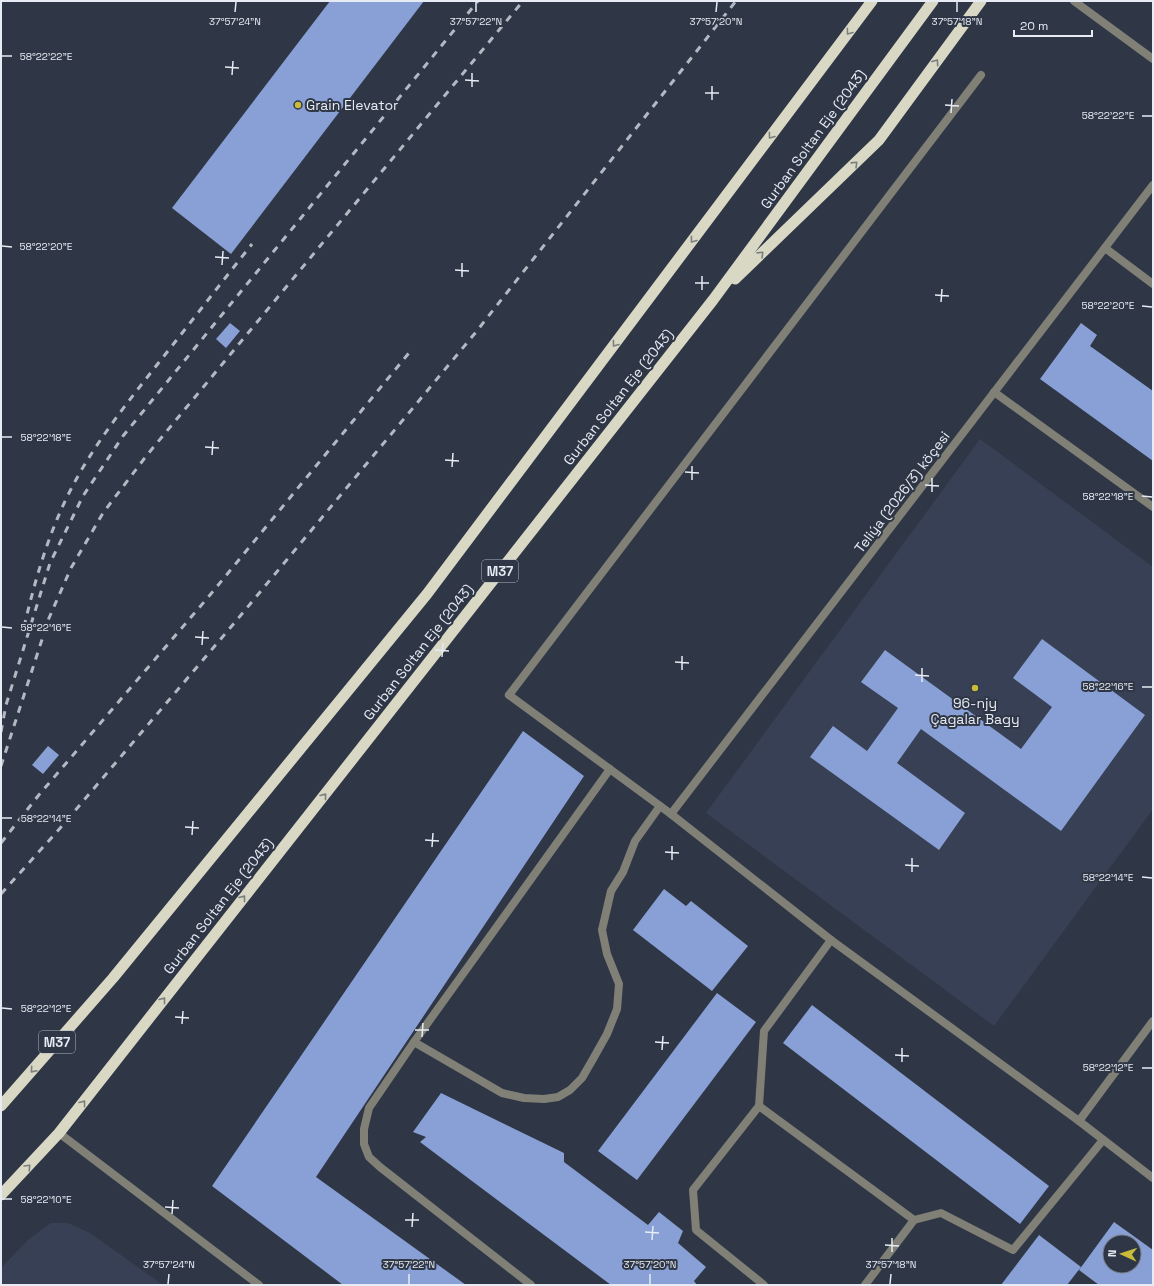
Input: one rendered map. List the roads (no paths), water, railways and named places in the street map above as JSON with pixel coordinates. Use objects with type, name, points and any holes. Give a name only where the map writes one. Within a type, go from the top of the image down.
[{"type":"highway","name":"Gurban Soltan Eje (2043)","points":[[1,1106],[113,978],[427,594],[872,1]]},
{"type":"highway","name":"Gurban Soltan Eje (2043)","points":[[1,1195],[59,1133],[713,300],[933,1]]},
{"type":"highway","points":[[713,300],[879,140],[981,1]]},
{"type":"street","points":[[1074,1],[1153,59]]},
{"type":"street","points":[[981,76],[509,695],[671,814],[831,940],[1079,1121],[1153,1178]]},
{"type":"street","name":"Teliýa (2026/3) köçesi","points":[[671,814],[1153,185]]},
{"type":"street","points":[[1105,248],[1153,284]]},
{"type":"street","points":[[994,392],[1153,507]]},
{"type":"street","points":[[531,1285],[369,1157],[364,1144],[364,1129],[369,1108],[414,1042],[610,769]]},
{"type":"street","points":[[414,1042],[502,1093],[524,1098],[544,1099],[558,1097],[570,1090],[582,1078],[593,1059],[607,1034],[616,1009],[619,984],[607,954],[602,930],[611,891],[623,872],[635,841],[660,806]]},
{"type":"street","points":[[764,1285],[696,1230],[693,1190],[759,1106],[764,1031],[831,940]]},
{"type":"street","points":[[1079,1121],[1153,1021]]},
{"type":"street","points":[[759,1106],[914,1220]]},
{"type":"street","points":[[59,1133],[259,1285]]},
{"type":"street","points":[[865,1285],[914,1220],[941,1213],[1013,1250],[1103,1140]]},
{"type":"railway","points":[[1,732],[6,705],[50,563],[83,496],[123,436],[478,1]]},
{"type":"railway","points":[[1,766],[49,618],[71,568],[103,513],[147,455],[523,1]]},
{"type":"railway","points":[[1,894],[62,826],[236,621],[476,332],[736,1]]},
{"type":"railway","points":[[24,627],[48,541],[61,509],[78,475],[123,409],[252,244]]},
{"type":"railway","points":[[1,843],[38,796],[210,595],[413,348]]},
{"type":"place","name":"Grain Elevator","points":[[298,105]]},
{"type":"place","name":"96-njy Çagalar Bagy","points":[[975,688]]}]
